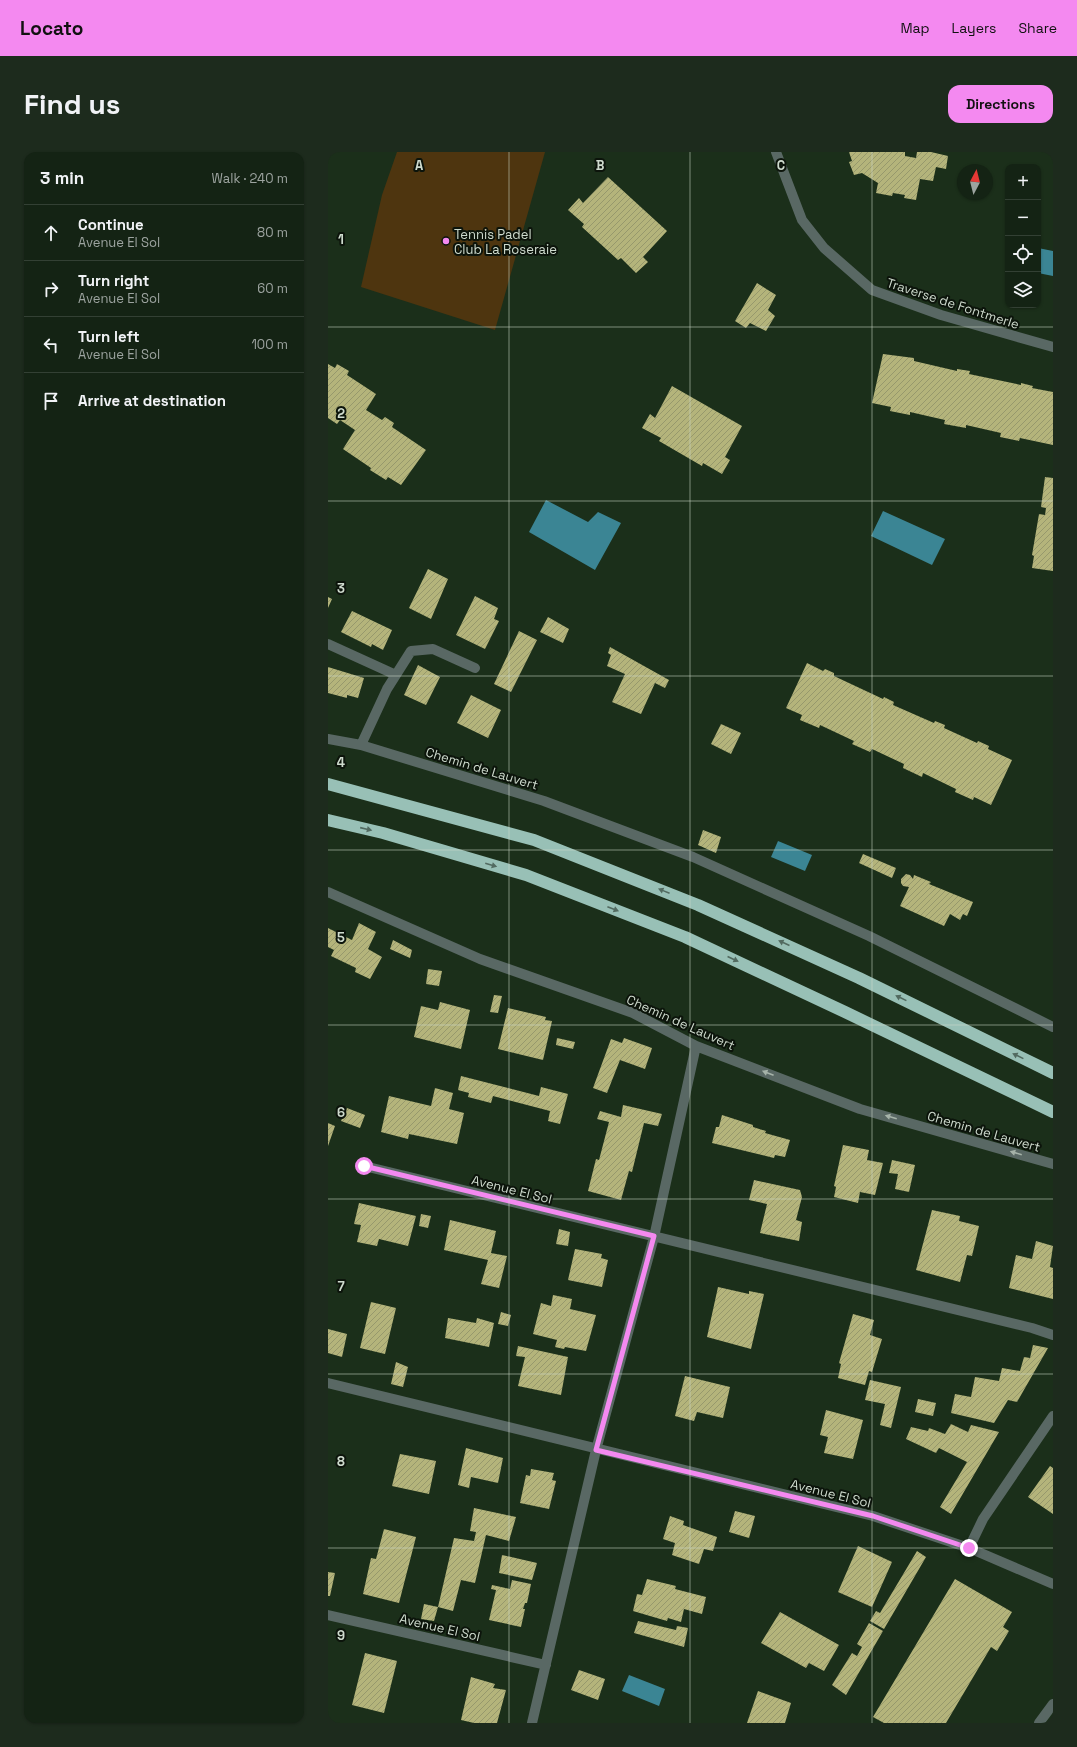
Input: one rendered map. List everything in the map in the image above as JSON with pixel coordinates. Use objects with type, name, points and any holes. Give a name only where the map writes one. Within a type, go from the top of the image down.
[{"type":"highway","points":[[328,784],[534,840],[698,905],[859,978],[1053,1073]]},
{"type":"highway","points":[[328,820],[383,833],[526,874],[685,937],[1053,1112]]},
{"type":"street","name":"Traverse de Fontmerle","points":[[776,152],[802,220],[824,248],[872,290],[941,315],[1053,347]]},
{"type":"street","points":[[328,644],[396,675]]},
{"type":"street","points":[[361,745],[396,675],[411,651],[433,649],[475,668]]},
{"type":"street","name":"Chemin de Lauvert","points":[[328,739],[361,745],[544,801],[693,857],[869,936],[1053,1027]]},
{"type":"street","name":"Chemin de Lauvert","points":[[328,892],[480,959],[633,1013],[696,1046],[860,1109],[1053,1164]]},
{"type":"street","points":[[532,1723],[596,1450],[654,1236],[696,1046]]},
{"type":"street","name":"Avenue El Sol","points":[[364,1166],[1032,1328],[1053,1335]]},
{"type":"street","name":"Avenue El Sol","points":[[328,1383],[596,1450],[873,1516],[969,1548],[1053,1584]]},
{"type":"street","points":[[969,1548],[983,1519],[1053,1416]]},
{"type":"street","name":"Avenue El Sol","points":[[328,1615],[546,1665]]},
{"type":"street","points":[[1039,1723],[1053,1704]]},
{"type":"shaded area","name":"Tennis Padel Club La Roseraie","points":[[397,152],[545,152],[495,330],[361,287],[382,195]]},
{"type":"water","points":[[1041,249],[1053,251],[1053,276],[1041,274]]},
{"type":"water","points":[[546,500],[588,522],[598,512],[621,523],[595,570],[529,532]]},
{"type":"water","points":[[883,511],[945,539],[932,565],[871,536]]},
{"type":"water","points":[[778,841],[812,855],[805,871],[771,857]]},
{"type":"water","points":[[629,1675],[665,1689],[659,1706],[622,1691]]},
{"type":"building","points":[[849,152],[905,152],[905,156],[916,158],[917,152],[931,152],[948,156],[946,169],[936,167],[933,181],[920,179],[916,200],[904,198],[905,195],[893,193],[892,196],[876,193],[878,183],[862,173],[854,175],[849,162],[852,161]]},
{"type":"building","points":[[608,177],[667,231],[643,257],[648,262],[636,273],[621,258],[618,260],[582,227],[584,224],[568,210],[579,198],[583,203]]},
{"type":"building","points":[[757,283],[776,295],[768,310],[775,316],[766,331],[750,323],[746,328],[735,321]]},
{"type":"building","points":[[883,354],[914,358],[914,361],[957,371],[957,369],[970,371],[969,374],[1021,385],[1021,383],[1033,386],[1032,388],[1053,392],[1053,445],[1020,438],[1019,441],[1000,437],[1001,433],[966,425],[966,428],[944,424],[945,420],[910,412],[910,415],[890,411],[891,407],[872,403]]},
{"type":"building","points":[[328,364],[335,368],[337,364],[349,371],[347,375],[376,394],[366,410],[382,420],[385,417],[394,423],[392,427],[426,450],[401,485],[388,477],[386,480],[370,470],[371,468],[343,449],[355,430],[340,420],[337,424],[328,418]]},
{"type":"building","points":[[672,386],[742,426],[725,457],[730,460],[722,474],[703,463],[702,466],[659,441],[661,438],[642,428],[650,414],[655,418]]},
{"type":"building","points":[[1045,477],[1053,478],[1053,571],[1032,568],[1034,556],[1032,555],[1039,514],[1045,515],[1046,508],[1041,507]]},
{"type":"building","points":[[428,569],[448,579],[431,619],[409,608]]},
{"type":"building","points":[[475,596],[498,608],[494,619],[499,621],[485,649],[456,635]]},
{"type":"building","points":[[328,597],[332,599],[328,608]]},
{"type":"building","points":[[352,611],[392,630],[383,650],[372,644],[371,647],[341,632]]},
{"type":"building","points":[[548,617],[569,629],[563,643],[540,632]]},
{"type":"building","points":[[519,631],[537,640],[511,692],[494,684]]},
{"type":"building","points":[[610,647],[669,680],[665,688],[655,683],[641,714],[612,702],[625,674],[607,666],[611,655],[608,653]]},
{"type":"building","points":[[807,663],[823,671],[825,669],[834,673],[834,676],[883,699],[884,697],[894,702],[893,705],[934,723],[935,721],[945,725],[944,728],[977,743],[978,741],[989,746],[988,749],[1012,760],[991,805],[974,797],[973,800],[955,792],[956,789],[923,773],[922,777],[903,768],[904,764],[872,749],[870,752],[852,744],[854,741],[820,725],[819,728],[800,720],[802,715],[786,708]]},
{"type":"building","points":[[418,665],[440,677],[426,705],[404,695]]},
{"type":"building","points":[[328,667],[364,678],[358,698],[347,695],[347,698],[328,693]]},
{"type":"building","points":[[471,695],[501,710],[488,738],[457,723]]},
{"type":"building","points":[[721,724],[741,733],[731,754],[711,744]]},
{"type":"building","points":[[703,830],[721,837],[716,853],[698,845]]},
{"type":"building","points":[[863,854],[896,868],[892,878],[859,863]]},
{"type":"building","points":[[906,874],[910,875],[913,879],[914,875],[931,882],[929,884],[973,902],[967,916],[963,914],[960,920],[950,914],[944,926],[900,906],[909,887],[903,886],[901,883],[901,879]]},
{"type":"building","points":[[359,923],[376,932],[368,949],[382,957],[370,979],[355,972],[356,968],[331,956],[334,950],[328,947],[328,928],[352,940]]},
{"type":"building","points":[[393,940],[412,950],[410,958],[390,949]]},
{"type":"building","points":[[428,969],[442,971],[439,986],[426,984]]},
{"type":"building","points":[[494,995],[502,996],[498,1013],[490,1012]]},
{"type":"building","points":[[440,1002],[470,1010],[461,1049],[414,1037],[421,1006],[438,1010]]},
{"type":"building","points":[[508,1008],[546,1017],[545,1020],[552,1021],[543,1060],[498,1049]]},
{"type":"building","points":[[557,1038],[575,1042],[573,1049],[556,1045]]},
{"type":"building","points":[[624,1038],[652,1048],[645,1069],[620,1060],[607,1093],[593,1088],[611,1039],[622,1043]]},
{"type":"building","points":[[461,1076],[539,1096],[541,1087],[568,1094],[560,1124],[548,1121],[550,1111],[493,1096],[491,1103],[468,1097],[469,1093],[458,1090]]},
{"type":"building","points":[[435,1088],[453,1093],[449,1109],[464,1113],[457,1144],[409,1134],[408,1139],[381,1132],[389,1096],[431,1106]]},
{"type":"building","points":[[623,1105],[662,1114],[658,1126],[644,1123],[632,1172],[629,1171],[621,1200],[588,1191],[596,1159],[599,1160],[609,1122],[597,1119],[600,1111],[621,1117]]},
{"type":"building","points":[[347,1108],[365,1115],[360,1128],[341,1121]]},
{"type":"building","points":[[722,1115],[753,1125],[753,1127],[766,1131],[765,1133],[790,1140],[785,1157],[775,1155],[774,1158],[712,1143],[716,1127],[719,1127]]},
{"type":"building","points":[[328,1123],[335,1126],[328,1146]]},
{"type":"building","points":[[843,1145],[869,1150],[867,1160],[883,1163],[875,1195],[860,1192],[858,1203],[834,1197],[836,1187],[834,1186]]},
{"type":"building","points":[[892,1160],[915,1165],[909,1192],[895,1189],[898,1174],[889,1173]]},
{"type":"building","points":[[754,1180],[800,1190],[802,1197],[796,1220],[802,1222],[799,1241],[760,1233],[767,1204],[749,1200]]},
{"type":"building","points":[[359,1203],[416,1216],[408,1246],[379,1239],[377,1246],[357,1242],[361,1225],[354,1224]]},
{"type":"building","points":[[932,1210],[960,1216],[959,1221],[979,1226],[972,1256],[967,1255],[960,1282],[916,1270]]},
{"type":"building","points":[[421,1214],[431,1216],[428,1228],[419,1226]]},
{"type":"building","points":[[450,1220],[496,1231],[491,1253],[507,1256],[499,1288],[481,1284],[488,1260],[444,1250]]},
{"type":"building","points":[[559,1229],[570,1232],[568,1246],[556,1244]]},
{"type":"building","points":[[1036,1241],[1053,1246],[1050,1267],[1053,1268],[1053,1299],[1009,1288],[1016,1255],[1032,1259]]},
{"type":"building","points":[[575,1249],[602,1254],[601,1258],[608,1260],[602,1287],[568,1280]]},
{"type":"building","points":[[718,1287],[749,1294],[749,1291],[764,1294],[751,1349],[707,1337]]},
{"type":"building","points":[[553,1295],[572,1299],[570,1309],[596,1315],[586,1351],[565,1347],[564,1349],[555,1347],[557,1340],[533,1334],[541,1303],[551,1306]]},
{"type":"building","points":[[371,1302],[396,1308],[385,1354],[360,1348]]},
{"type":"building","points":[[501,1312],[511,1315],[508,1326],[498,1324]]},
{"type":"building","points":[[853,1314],[874,1320],[870,1335],[882,1339],[872,1372],[869,1371],[865,1385],[838,1378],[841,1364],[839,1363]]},
{"type":"building","points":[[448,1318],[476,1323],[477,1318],[494,1323],[489,1347],[445,1338]]},
{"type":"building","points":[[328,1329],[347,1334],[342,1357],[328,1353]]},
{"type":"building","points":[[1033,1345],[1048,1348],[1017,1402],[1008,1400],[994,1423],[951,1413],[955,1394],[971,1397],[975,1377],[999,1381],[1002,1368],[1020,1371],[1024,1357],[1030,1358]]},
{"type":"building","points":[[518,1346],[568,1357],[561,1395],[518,1386],[525,1357],[516,1356]]},
{"type":"building","points":[[396,1362],[408,1367],[403,1387],[391,1384]]},
{"type":"building","points":[[685,1376],[730,1387],[723,1418],[697,1412],[694,1421],[675,1416]]},
{"type":"building","points":[[870,1380],[901,1387],[891,1428],[880,1425],[885,1404],[865,1400]]},
{"type":"building","points":[[918,1399],[936,1403],[933,1416],[915,1412]]},
{"type":"building","points":[[826,1410],[863,1420],[853,1459],[824,1453],[828,1437],[820,1435]]},
{"type":"building","points":[[951,1424],[968,1432],[971,1425],[999,1432],[951,1514],[940,1507],[967,1462],[939,1448],[936,1453],[906,1439],[911,1427],[928,1431],[929,1428],[945,1434]]},
{"type":"building","points":[[466,1448],[503,1458],[498,1483],[471,1477],[469,1488],[458,1485]]},
{"type":"building","points":[[400,1454],[436,1461],[429,1494],[392,1486]]},
{"type":"building","points":[[1050,1466],[1053,1468],[1053,1514],[1028,1497]]},
{"type":"building","points":[[531,1469],[554,1473],[552,1480],[556,1481],[549,1509],[520,1503],[526,1475],[530,1476]]},
{"type":"building","points":[[474,1508],[516,1517],[509,1541],[486,1535],[475,1583],[461,1580],[453,1611],[438,1607],[454,1538],[474,1541],[476,1532],[470,1531]]},
{"type":"building","points":[[735,1511],[755,1516],[749,1538],[729,1532]]},
{"type":"building","points":[[670,1516],[684,1521],[683,1525],[717,1537],[713,1551],[704,1549],[699,1564],[672,1555],[675,1543],[663,1539]]},
{"type":"building","points":[[384,1529],[416,1537],[399,1603],[363,1594],[371,1558],[376,1559]]},
{"type":"building","points":[[858,1546],[892,1562],[872,1607],[838,1592]]},
{"type":"building","points":[[917,1551],[926,1557],[884,1629],[870,1621],[876,1611],[880,1613]]},
{"type":"building","points":[[502,1555],[537,1563],[532,1580],[499,1573]]},
{"type":"building","points":[[328,1572],[335,1573],[330,1596],[328,1596]]},
{"type":"building","points":[[647,1579],[676,1586],[675,1589],[706,1597],[702,1614],[684,1609],[681,1622],[668,1618],[667,1621],[633,1611],[637,1594],[642,1595]]},
{"type":"building","points":[[955,1579],[1012,1612],[1003,1627],[1009,1631],[997,1651],[991,1647],[946,1723],[884,1723],[873,1717]]},
{"type":"building","points":[[512,1580],[531,1584],[527,1603],[525,1603],[523,1609],[525,1609],[521,1627],[489,1620],[496,1590],[491,1589],[492,1585],[510,1589]]},
{"type":"building","points":[[424,1604],[438,1607],[434,1621],[421,1619]]},
{"type":"building","points":[[780,1612],[839,1645],[824,1671],[809,1663],[806,1668],[761,1643]]},
{"type":"building","points":[[638,1621],[676,1630],[677,1626],[688,1628],[684,1647],[634,1633]]},
{"type":"building","points":[[869,1623],[883,1631],[846,1695],[832,1685],[852,1653],[857,1656],[862,1647],[857,1644]]},
{"type":"building","points":[[365,1653],[397,1661],[384,1713],[352,1705]]},
{"type":"building","points":[[579,1670],[605,1679],[598,1700],[571,1690]]},
{"type":"building","points":[[471,1677],[495,1684],[493,1688],[506,1690],[497,1723],[474,1723],[461,1720]]},
{"type":"building","points":[[758,1691],[791,1703],[785,1723],[747,1723]]},
{"type":"place","name":"Tennis Padel Club La Roseraie","points":[[446,241]]},
{"type":"route","points":[[364,1166],[654,1236],[596,1450],[873,1516],[969,1548]]}]
